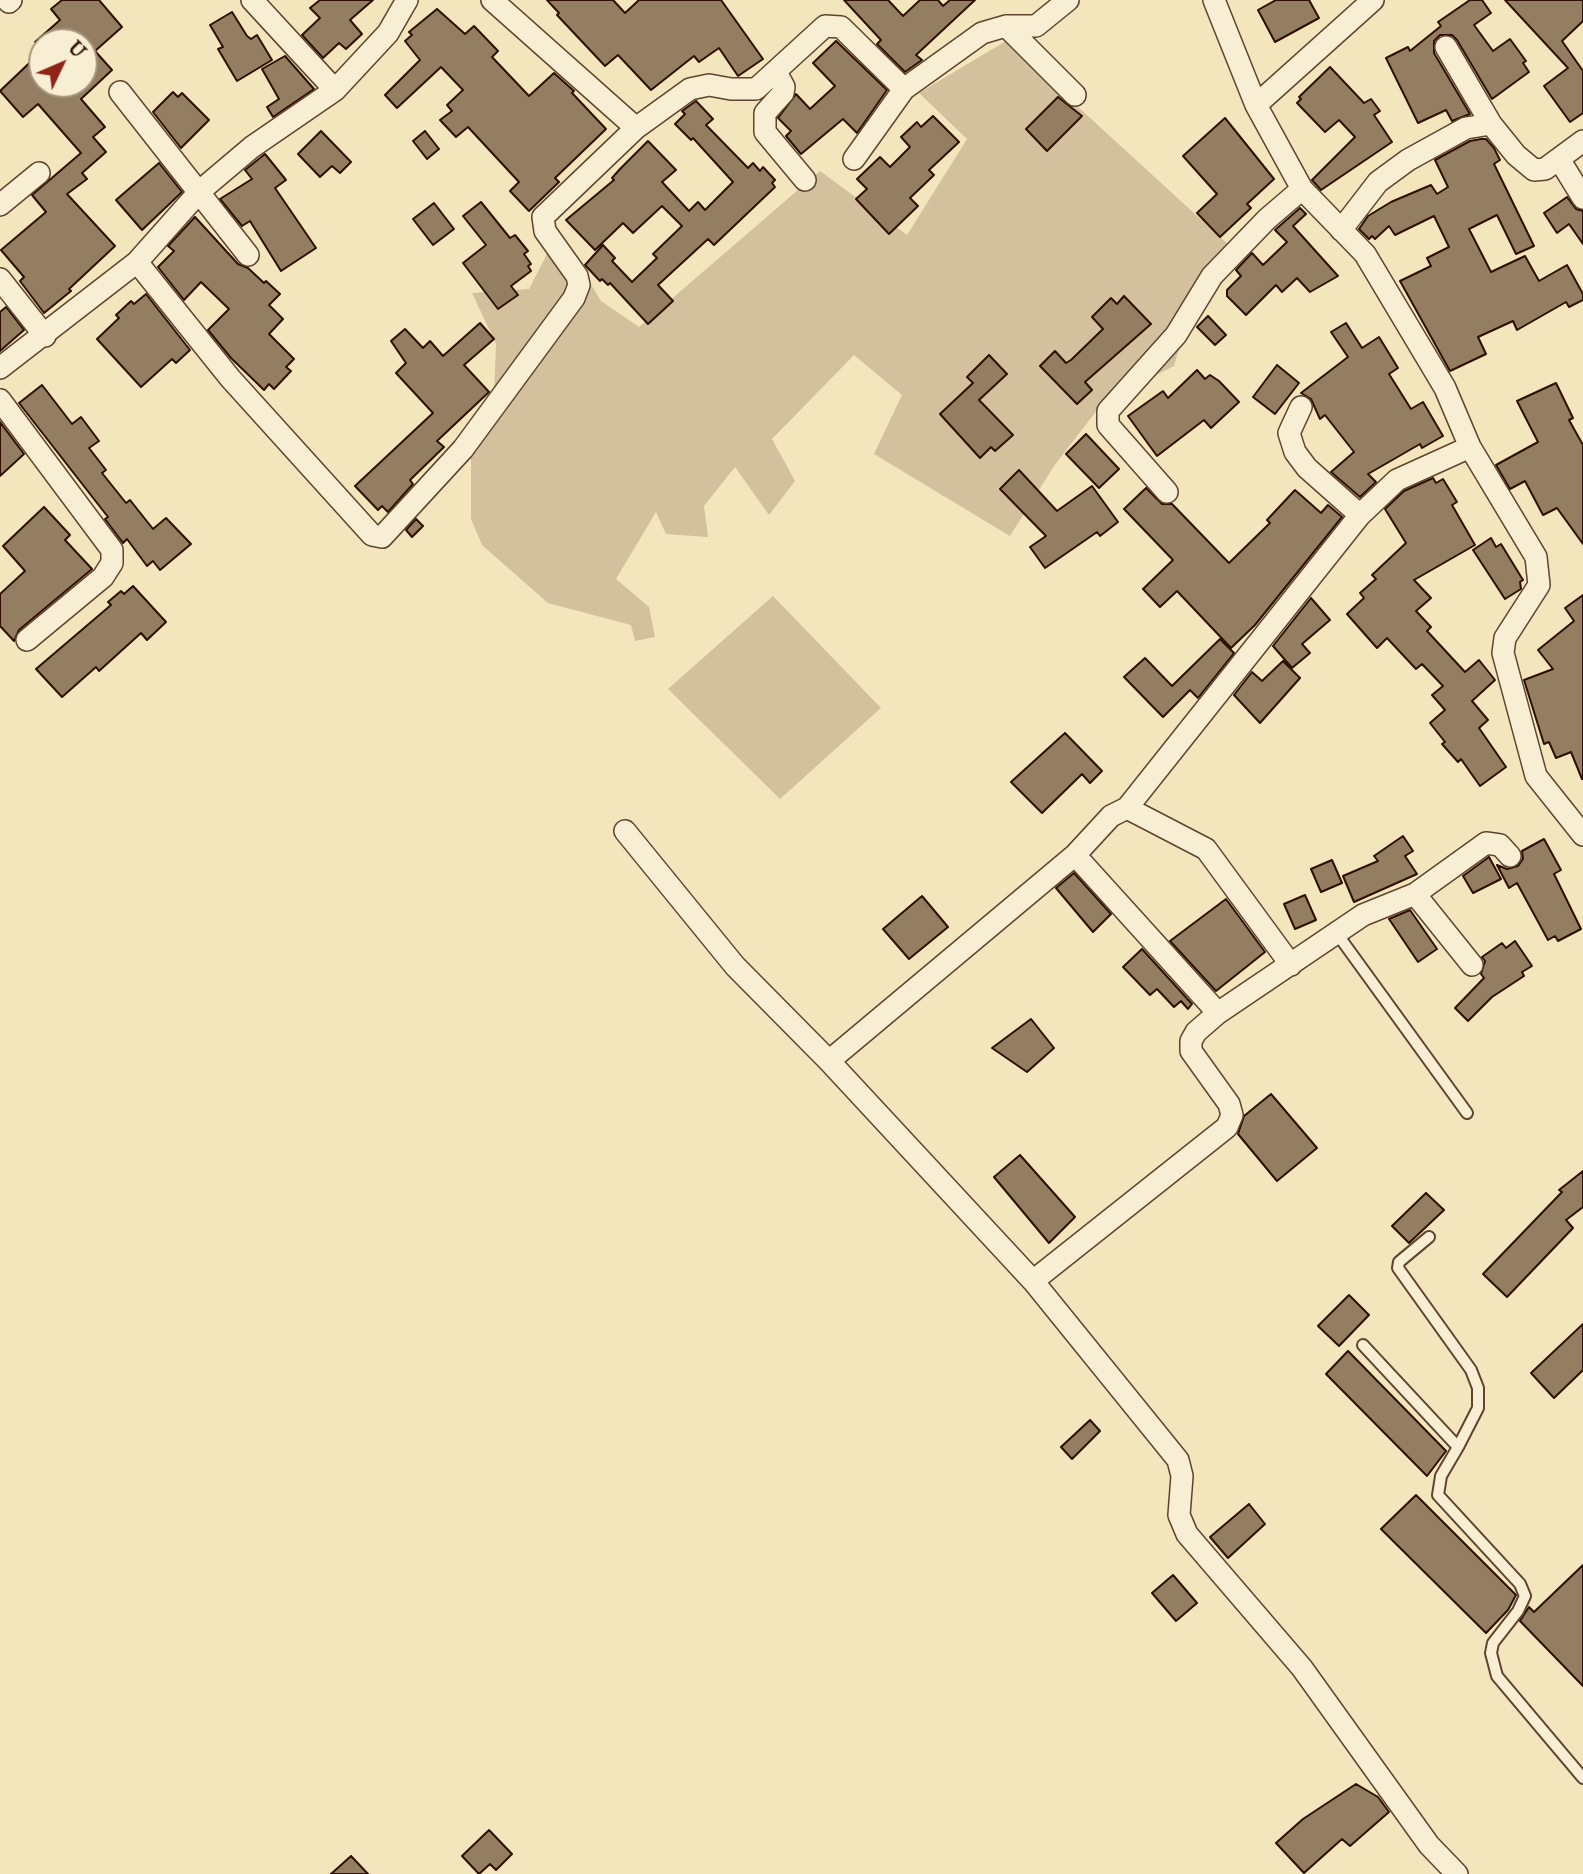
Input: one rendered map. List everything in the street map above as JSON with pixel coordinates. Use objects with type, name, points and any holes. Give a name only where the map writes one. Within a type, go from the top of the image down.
[{"type":"street","points":[[252,0],[335,90]]},
{"type":"street","points":[[0,368],[45,336],[137,262],[200,191],[252,147],[335,90],[388,33],[407,0]]},
{"type":"street","points":[[492,0],[636,128]]},
{"type":"street","points":[[854,159],[904,89],[976,36],[1006,26],[1035,26],[1068,0]]},
{"type":"street","points":[[1214,0],[1256,104],[1302,189],[1365,254],[1444,388],[1470,447],[1539,566],[1539,585],[1506,638],[1503,653],[1536,776],[1583,835]]},
{"type":"street","points":[[1256,104],[1373,0]]},
{"type":"street","points":[[137,262],[230,378],[372,535],[382,537],[463,449],[574,298],[579,285],[577,276],[545,231],[543,217],[636,128],[690,89],[709,85],[731,89],[756,89],[825,26],[841,27],[904,89]]},
{"type":"street","points":[[1006,26],[1075,96]]},
{"type":"street","points":[[1446,47],[1491,124],[1528,167],[1539,170],[1583,141]]},
{"type":"street","points":[[776,72],[783,93],[765,113],[765,132],[805,180]]},
{"type":"street","points":[[120,92],[248,255]]},
{"type":"street","points":[[1341,230],[1365,195],[1392,171],[1466,128],[1491,124]]},
{"type":"street","points":[[1559,159],[1583,198]]},
{"type":"street","points":[[0,205],[39,173]]},
{"type":"street","points":[[1167,492],[1108,425],[1108,411],[1176,335],[1212,276],[1266,219],[1302,189]]},
{"type":"street","points":[[0,279],[45,336]]},
{"type":"street","points":[[0,400],[112,550],[112,563],[103,577],[27,640]]},
{"type":"street","points":[[1301,407],[1289,433],[1295,452],[1307,468],[1360,516]]},
{"type":"street","points":[[829,1061],[1075,855],[1111,816],[1127,808],[1360,516],[1396,480],[1470,447]]},
{"type":"street","points":[[1127,808],[1158,827],[1206,849],[1291,965]]},
{"type":"street","points":[[625,831],[735,966],[829,1061],[1033,1282],[1178,1460],[1182,1476],[1179,1515],[1187,1534],[1302,1668],[1429,1845],[1457,1874]]},
{"type":"street","points":[[1033,1282],[1227,1127],[1232,1115],[1229,1104],[1191,1051],[1191,1041],[1196,1032],[1218,1013],[1338,935],[1363,915],[1415,894],[1486,843],[1500,845],[1510,856]]},
{"type":"street","points":[[1075,855],[1218,1013]]},
{"type":"street","points":[[1415,894],[1472,965]]},
{"type":"lane","points":[[1338,935],[1467,1113]]},
{"type":"lane","points":[[1429,1237],[1399,1262],[1398,1268],[1471,1370],[1478,1388],[1478,1408],[1441,1476],[1438,1495],[1520,1584],[1525,1595],[1513,1619],[1493,1643],[1491,1653],[1497,1676],[1583,1778]]},
{"type":"lane","points":[[1363,1345],[1458,1447]]},
{"type":"shaded area","points":[[1006,41],[1231,247],[1196,290],[1174,366],[1104,401],[1054,466],[1010,536],[874,454],[902,395],[854,355],[772,439],[795,481],[769,515],[735,467],[704,506],[708,537],[666,534],[656,512],[616,579],[649,607],[655,637],[635,641],[631,625],[548,603],[482,545],[471,519],[471,440],[494,396],[496,344],[472,293],[529,289],[559,231],[601,301],[639,327],[820,171],[907,235],[967,139],[919,93]]},
{"type":"shaded area","points":[[773,596],[881,708],[780,799],[668,689]]},
{"type":"building","points":[[62,0],[99,0],[122,27],[98,48],[98,28],[51,28],[60,20],[51,9]]},
{"type":"building","points":[[320,0],[373,0],[350,20],[362,34],[346,49],[339,43],[323,58],[302,35],[320,18],[310,8]]},
{"type":"building","points":[[547,0],[613,0],[625,13],[639,0],[721,0],[763,59],[738,76],[719,48],[699,62],[694,56],[651,90],[618,55],[605,66],[557,15],[559,13]]},
{"type":"building","points":[[844,0],[888,0],[903,16],[920,0],[938,0],[943,6],[950,0],[975,0],[916,55],[922,60],[905,72],[877,44],[881,40]]},
{"type":"building","points":[[1276,0],[1309,0],[1319,18],[1275,42],[1258,10]]},
{"type":"building","points":[[1470,0],[1482,0],[1491,13],[1474,25],[1493,51],[1510,39],[1526,61],[1523,63],[1529,72],[1492,99],[1457,40],[1452,35],[1440,35],[1434,41],[1434,53],[1470,114],[1452,121],[1446,110],[1418,123],[1386,58],[1408,47],[1410,51],[1441,26],[1438,22]]},
{"type":"building","points":[[1505,0],[1583,0],[1583,21],[1562,41],[1583,71],[1583,113],[1570,122],[1544,86],[1568,68]]},
{"type":"building","points":[[437,9],[465,34],[474,26],[498,51],[492,57],[529,96],[554,73],[574,91],[572,93],[606,129],[555,178],[559,182],[529,211],[510,191],[519,182],[468,127],[456,137],[440,120],[452,111],[447,105],[463,90],[441,67],[397,108],[385,95],[420,60],[405,41],[412,35],[409,32]]},
{"type":"building","points":[[232,12],[247,36],[251,39],[257,35],[272,60],[237,81],[218,49],[223,47],[210,25]]},
{"type":"building","points":[[836,41],[887,90],[857,133],[843,119],[801,154],[786,136],[791,131],[778,118],[796,94],[810,109],[835,86],[813,63]]},
{"type":"building","points":[[98,54],[112,70],[98,83]]},
{"type":"building","points":[[285,56],[314,89],[273,117],[267,107],[279,99],[262,69]]},
{"type":"building","points":[[28,64],[28,98],[82,98],[105,127],[93,137],[106,152],[82,173],[87,179],[67,194],[115,246],[69,289],[71,291],[44,313],[20,281],[24,277],[1,250],[46,212],[32,195],[81,153],[38,104],[23,117],[0,91]]},
{"type":"building","points":[[1330,67],[1364,103],[1371,99],[1380,111],[1374,115],[1392,142],[1321,190],[1312,180],[1355,137],[1339,120],[1325,132],[1297,103],[1301,99],[1299,97]]},
{"type":"building","points":[[173,92],[178,97],[182,93],[209,120],[181,148],[153,112]]},
{"type":"building","points":[[1058,97],[1082,116],[1047,151],[1026,129]]},
{"type":"building","points":[[696,101],[713,119],[706,125],[748,168],[753,163],[760,171],[763,167],[775,180],[772,183],[775,187],[714,245],[708,239],[658,285],[673,301],[648,324],[610,283],[608,285],[602,279],[600,281],[585,265],[603,245],[615,258],[612,261],[632,282],[657,258],[653,254],[682,226],[662,206],[633,233],[623,223],[595,250],[566,220],[614,180],[612,178],[648,141],[676,170],[662,182],[689,211],[698,202],[705,210],[733,182],[693,138],[691,140],[675,124],[685,114],[682,111]]},
{"type":"building","points":[[933,116],[959,142],[929,170],[934,175],[910,198],[918,206],[889,234],[856,199],[867,189],[857,179],[880,157],[890,167],[910,147],[901,137],[917,122],[921,127]]},
{"type":"building","points":[[1225,118],[1274,179],[1247,204],[1251,208],[1220,237],[1197,213],[1217,194],[1183,156]]},
{"type":"building","points":[[321,131],[351,162],[340,173],[332,166],[320,177],[298,154]]},
{"type":"building","points":[[425,131],[439,149],[427,159],[413,141]]},
{"type":"building","points":[[1486,139],[1500,160],[1494,164],[1534,246],[1516,254],[1497,215],[1469,229],[1491,272],[1525,256],[1539,281],[1567,265],[1583,294],[1583,300],[1569,307],[1566,302],[1517,330],[1513,321],[1478,337],[1486,354],[1450,371],[1400,281],[1431,266],[1427,258],[1449,247],[1434,216],[1395,235],[1389,226],[1375,239],[1372,236],[1369,239],[1359,229],[1368,216],[1391,202],[1431,185],[1437,194],[1448,187],[1435,160],[1470,141]]},
{"type":"building","points":[[265,154],[286,180],[275,188],[316,248],[281,271],[250,221],[242,226],[220,199],[252,179],[245,170]]},
{"type":"building","points":[[159,163],[182,192],[142,230],[116,200]]},
{"type":"building","points":[[1567,197],[1576,209],[1583,211],[1583,244],[1569,224],[1557,233],[1544,213]]},
{"type":"building","points":[[481,202],[510,238],[515,235],[528,251],[524,254],[531,264],[528,266],[531,271],[511,286],[518,295],[498,309],[463,263],[486,245],[463,216]]},
{"type":"building","points":[[434,203],[454,229],[433,245],[413,219]]},
{"type":"building","points":[[1300,208],[1306,214],[1293,226],[1338,276],[1310,292],[1297,278],[1282,292],[1276,285],[1246,315],[1227,296],[1227,290],[1241,276],[1236,270],[1252,253],[1263,265],[1287,242],[1275,230]]},
{"type":"building","points":[[195,217],[238,264],[248,268],[280,294],[269,305],[283,319],[269,334],[294,359],[286,367],[291,371],[274,389],[269,384],[264,390],[231,358],[208,330],[229,309],[201,282],[184,300],[158,267],[174,251],[168,246]]},
{"type":"building","points":[[146,294],[190,350],[176,363],[172,359],[141,387],[97,339],[119,318],[116,315],[131,301],[134,304]]},
{"type":"building","points":[[1124,296],[1151,324],[1085,382],[1092,390],[1077,404],[1040,366],[1055,351],[1066,363],[1071,360],[1103,329],[1092,317],[1111,298],[1117,304]]},
{"type":"building","points":[[6,307],[24,330],[0,351],[0,312]]},
{"type":"building","points":[[1208,316],[1226,335],[1215,345],[1197,327]]},
{"type":"building","points":[[480,323],[494,339],[464,365],[489,392],[437,441],[444,447],[410,480],[413,484],[388,512],[382,506],[378,510],[355,486],[433,413],[396,373],[406,363],[391,341],[405,329],[423,348],[430,341],[443,356]]},
{"type":"building","points":[[1346,323],[1362,348],[1379,337],[1398,368],[1389,374],[1411,409],[1423,402],[1443,436],[1422,448],[1420,444],[1368,474],[1376,482],[1360,497],[1331,472],[1354,452],[1325,415],[1320,419],[1311,399],[1301,393],[1348,357],[1331,332]]},
{"type":"building","points":[[989,355],[1007,374],[979,400],[1013,435],[995,451],[991,447],[980,458],[940,414],[973,383],[967,377]]},
{"type":"building","points":[[1277,365],[1299,383],[1275,414],[1253,397]]},
{"type":"building","points":[[1197,370],[1205,379],[1210,375],[1219,381],[1239,402],[1211,428],[1204,420],[1157,456],[1128,416],[1163,391],[1168,398]]},
{"type":"building","points":[[1556,383],[1573,418],[1569,420],[1583,445],[1583,544],[1557,508],[1543,515],[1525,481],[1510,489],[1496,465],[1538,442],[1517,401]]},
{"type":"building","points":[[42,385],[72,424],[81,417],[99,441],[89,448],[106,470],[102,473],[126,503],[130,500],[153,529],[166,518],[191,544],[160,570],[153,561],[147,566],[127,539],[123,543],[105,519],[108,517],[19,403]]},
{"type":"building","points":[[0,422],[24,454],[0,476]]},
{"type":"building","points":[[1086,434],[1119,469],[1099,488],[1066,454]]},
{"type":"building","points":[[1019,470],[1057,511],[1092,486],[1118,522],[1100,536],[1097,532],[1045,568],[1030,547],[1046,536],[1000,489]]},
{"type":"building","points":[[1433,478],[1436,483],[1443,479],[1457,502],[1452,505],[1475,545],[1414,580],[1431,598],[1416,611],[1431,627],[1427,631],[1465,672],[1479,660],[1495,680],[1472,701],[1488,720],[1479,728],[1506,767],[1480,786],[1461,759],[1458,762],[1442,744],[1445,742],[1430,723],[1445,710],[1432,695],[1443,686],[1422,664],[1416,669],[1387,638],[1377,648],[1347,614],[1364,598],[1360,593],[1376,579],[1372,575],[1406,543],[1385,509],[1404,491]]},
{"type":"building","points":[[1146,488],[1162,504],[1172,504],[1229,563],[1270,523],[1267,520],[1295,490],[1321,513],[1328,505],[1342,517],[1255,625],[1231,648],[1177,591],[1160,607],[1143,589],[1173,560],[1124,509]]},
{"type":"building","points":[[44,507],[70,535],[65,540],[92,569],[19,630],[14,641],[0,626],[0,594],[25,571],[3,546]]},
{"type":"building","points":[[416,519],[423,526],[412,537],[406,530]]},
{"type":"building","points":[[1491,538],[1496,547],[1501,544],[1523,580],[1520,582],[1521,589],[1505,599],[1473,550]]},
{"type":"building","points":[[133,586],[166,622],[147,640],[141,633],[99,671],[96,667],[62,697],[36,669],[111,605],[108,602],[121,591],[124,594]]},
{"type":"building","points":[[1583,595],[1582,779],[1571,752],[1556,758],[1549,742],[1544,744],[1524,680],[1553,669],[1538,650],[1574,621],[1565,608]]},
{"type":"building","points":[[1311,598],[1330,620],[1302,644],[1310,653],[1292,668],[1273,646]]},
{"type":"building","points":[[1220,639],[1234,653],[1198,698],[1190,690],[1163,717],[1124,677],[1145,658],[1172,686]]},
{"type":"building","points":[[1283,661],[1300,678],[1260,723],[1234,695],[1252,672],[1262,681]]},
{"type":"building","points":[[1065,733],[1102,771],[1090,783],[1082,774],[1042,813],[1011,782]]},
{"type":"building","points":[[1403,836],[1413,851],[1405,856],[1417,874],[1354,902],[1343,876],[1378,861],[1374,856]]},
{"type":"building","points":[[1544,839],[1561,870],[1554,874],[1581,929],[1558,941],[1555,936],[1548,940],[1517,883],[1509,888],[1497,865],[1507,869],[1518,866],[1523,859],[1522,851]]},
{"type":"building","points":[[1489,857],[1501,879],[1473,893],[1463,876]]},
{"type":"building","points":[[1332,860],[1342,883],[1321,892],[1311,869]]},
{"type":"building","points":[[1074,873],[1111,914],[1093,932],[1056,888]]},
{"type":"building","points":[[1305,895],[1316,920],[1295,929],[1284,904]]},
{"type":"building","points":[[922,896],[948,927],[909,959],[883,929]]},
{"type":"building","points":[[1226,899],[1265,952],[1216,991],[1170,941]]},
{"type":"building","points":[[1410,910],[1437,949],[1418,962],[1389,919]]},
{"type":"building","points":[[1515,941],[1532,966],[1522,972],[1524,976],[1492,997],[1468,1021],[1455,1008],[1484,978],[1481,974],[1485,961],[1482,957],[1502,943],[1506,948]]},
{"type":"building","points":[[1142,949],[1192,1004],[1188,1009],[1181,1001],[1174,1007],[1157,989],[1150,995],[1123,967]]},
{"type":"building","points":[[1031,1019],[1054,1048],[1027,1072],[992,1048]]},
{"type":"building","points":[[1271,1094],[1317,1148],[1277,1181],[1238,1134],[1244,1116]]},
{"type":"building","points":[[1020,1155],[1075,1217],[1049,1243],[994,1177]]},
{"type":"building","points":[[1583,1171],[1583,1207],[1566,1220],[1573,1228],[1507,1297],[1483,1274],[1562,1192],[1559,1190]]},
{"type":"building","points":[[1426,1193],[1444,1210],[1409,1243],[1392,1226]]},
{"type":"building","points":[[1349,1295],[1369,1315],[1339,1346],[1318,1326]]},
{"type":"building","points":[[1583,1324],[1583,1370],[1554,1398],[1531,1373]]},
{"type":"building","points":[[1348,1351],[1446,1451],[1427,1476],[1326,1374]]},
{"type":"building","points":[[1090,1420],[1100,1431],[1072,1459],[1061,1447]]},
{"type":"building","points":[[1416,1495],[1516,1595],[1508,1610],[1486,1633],[1381,1529]]},
{"type":"building","points":[[1249,1504],[1265,1524],[1228,1558],[1210,1537]]},
{"type":"building","points":[[1583,1565],[1583,1686],[1520,1621],[1529,1607],[1534,1612]]},
{"type":"building","points":[[1173,1575],[1197,1603],[1176,1621],[1152,1593]]},
{"type":"building","points":[[1356,1784],[1378,1797],[1389,1812],[1350,1846],[1342,1839],[1304,1873],[1276,1843],[1303,1819]]},
{"type":"building","points":[[489,1830],[512,1854],[496,1870],[490,1864],[479,1874],[462,1856]]},
{"type":"building","points":[[351,1856],[368,1874],[331,1874]]}]
